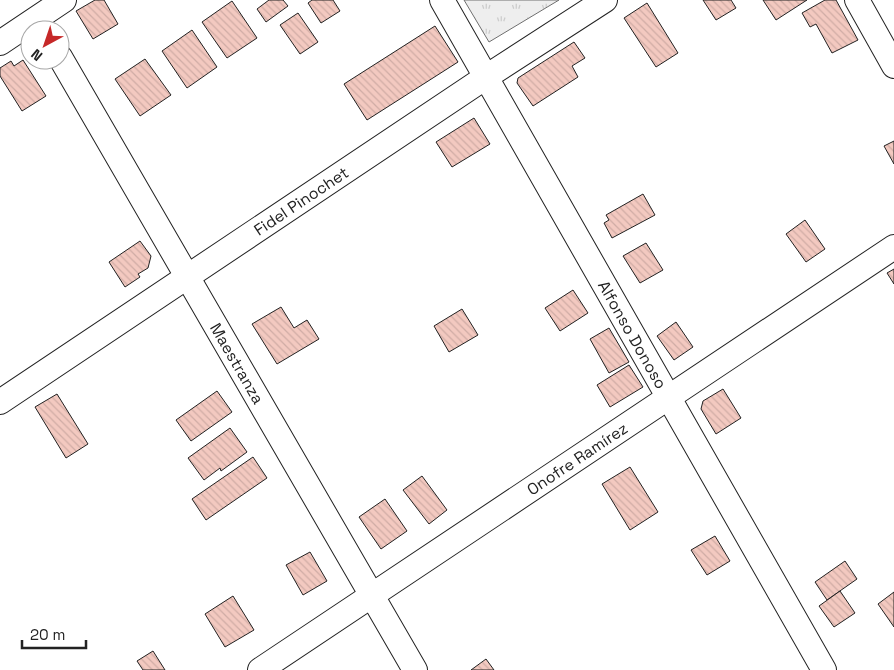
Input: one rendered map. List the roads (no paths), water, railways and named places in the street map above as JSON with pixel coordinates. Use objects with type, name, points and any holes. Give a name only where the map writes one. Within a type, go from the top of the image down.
[{"type":"street","points":[[0,42],[36,16],[64,0]]},
{"type":"street","name":"Alfonso Donoso","points":[[442,0],[824,670]]},
{"type":"street","name":"Fidel Pinochet","points":[[0,402],[486,77],[605,0]]},
{"type":"street","points":[[857,0],[894,66]]},
{"type":"street","name":"Maestranza","points":[[67,70],[186,278],[415,670]]},
{"type":"street","name":"Onofre Ramírez","points":[[260,670],[894,247]]}]
